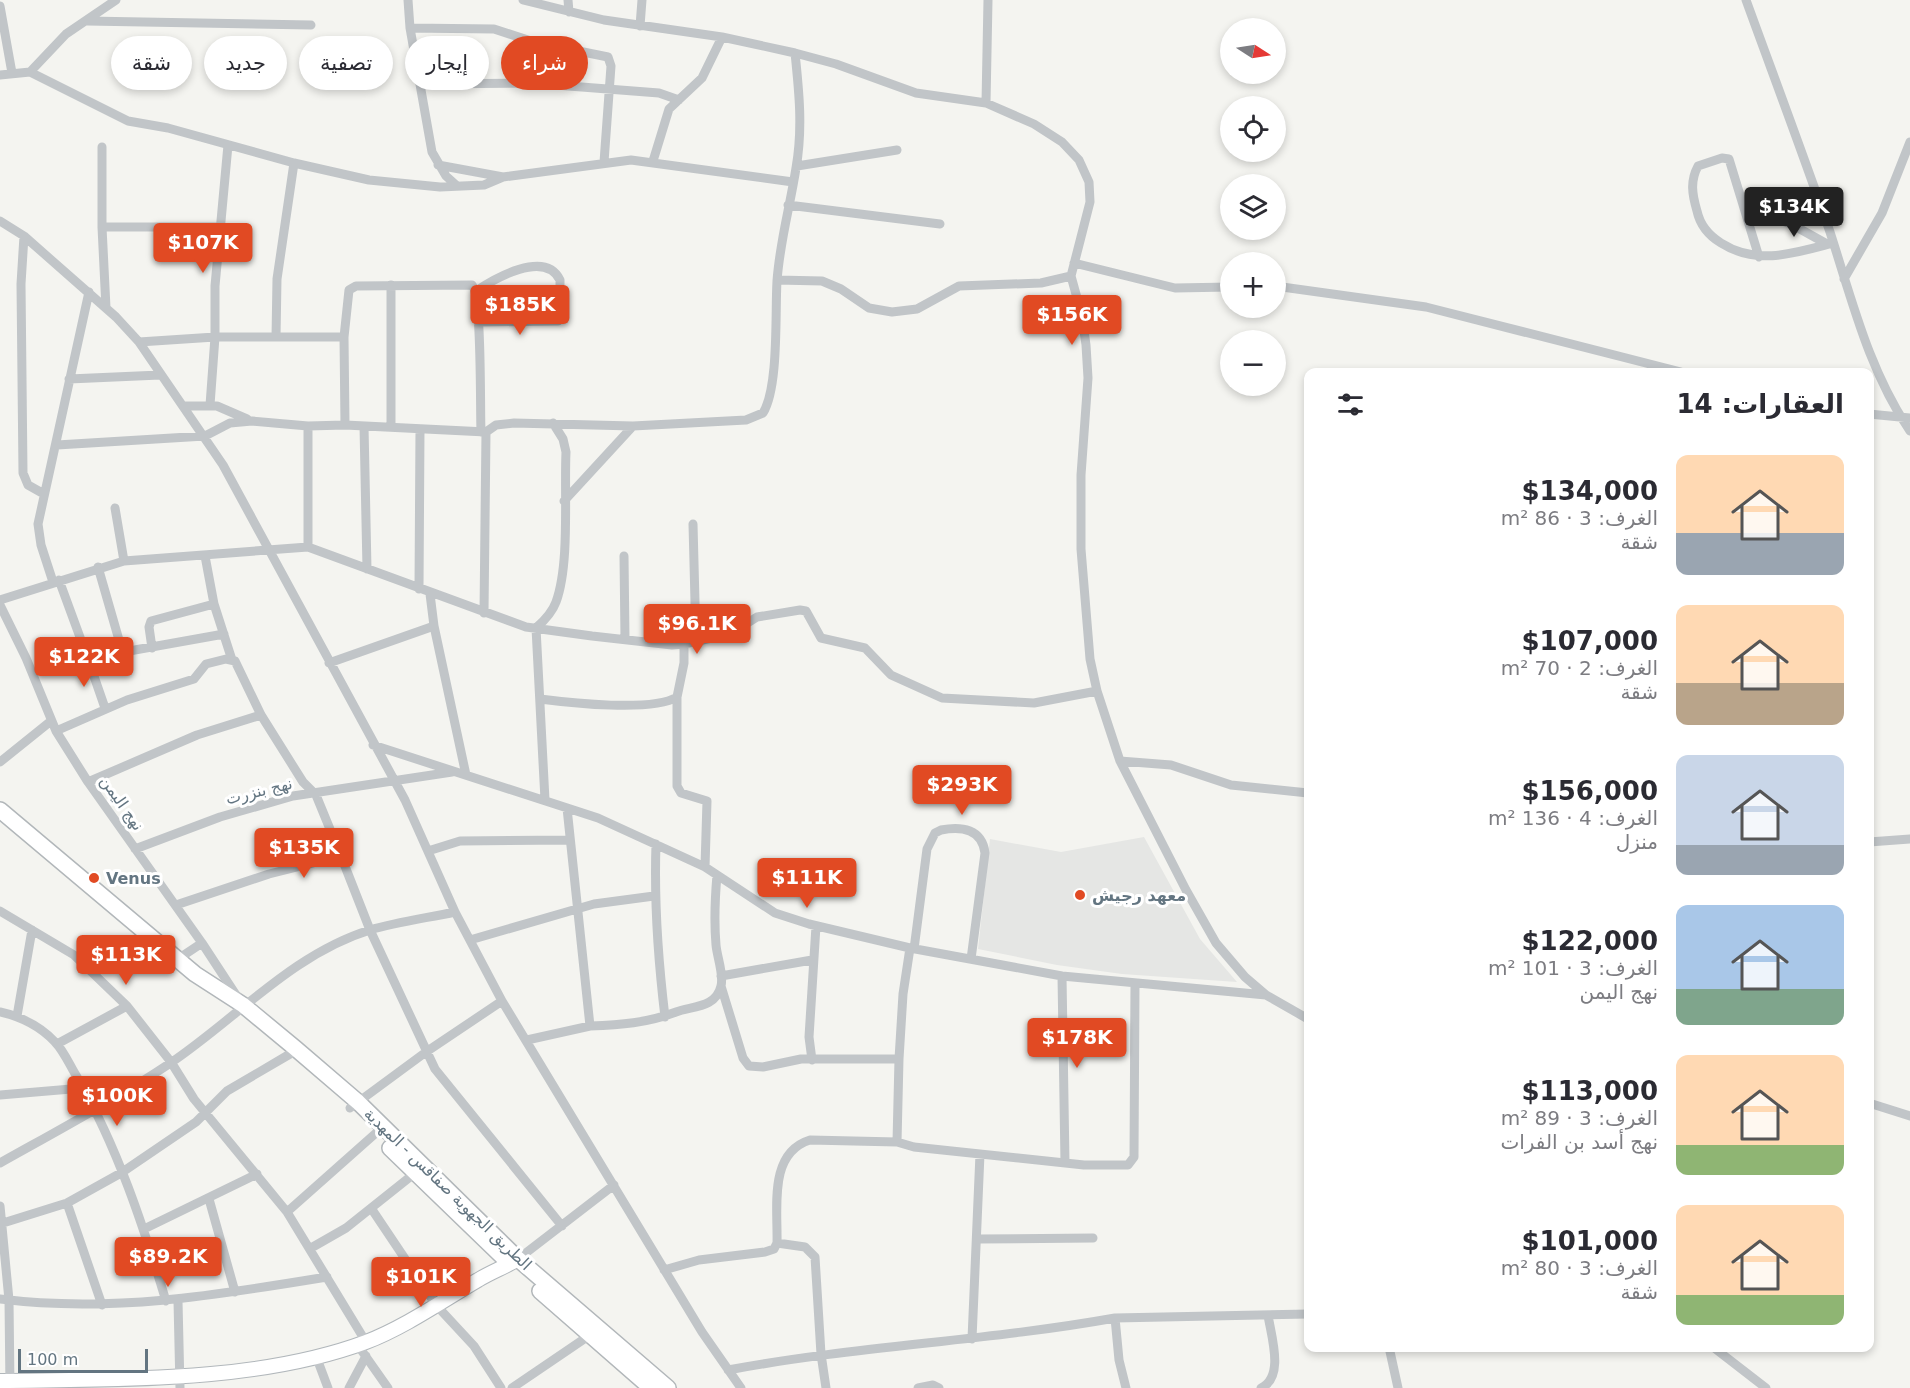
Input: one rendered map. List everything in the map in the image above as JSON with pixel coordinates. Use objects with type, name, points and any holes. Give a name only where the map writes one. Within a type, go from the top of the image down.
[{"type":"main road","name":"الطريق الجهوية صفاقس - المهدية","points":[[0,810],[354,1105],[590,1335],[651,1388]]},
{"type":"main road","name":"الطريق الجهوية صفاقس - المهدية","points":[[240,1008],[290,1054],[354,1105],[376,1133],[415,1173],[508,1256],[668,1388]]},
{"type":"street","points":[[30,72],[66,34],[116,0]]},
{"type":"street","points":[[408,0],[412,36]]},
{"type":"street","points":[[523,0],[640,26],[722,37],[795,53],[836,64],[916,93],[987,103],[1034,124],[1062,142],[1079,160],[1089,182],[1090,202],[1071,276],[1082,316],[1086,345],[1088,378],[1080,475],[1081,549],[1090,659],[1097,691],[1120,761],[1186,890],[1216,943],[1245,977],[1266,995],[1304,1017]]},
{"type":"street","points":[[568,0],[569,12]]},
{"type":"street","points":[[640,26],[642,0]]},
{"type":"street","points":[[987,103],[988,0]]},
{"type":"street","points":[[1746,0],[1876,370],[1906,419],[1910,431]]},
{"type":"street","points":[[0,6],[12,73]]},
{"type":"street","points":[[87,21],[311,26]]},
{"type":"street","points":[[410,28],[494,29],[534,42],[603,55],[611,63],[604,162]]},
{"type":"street","points":[[653,161],[666,113],[702,78],[722,37]]},
{"type":"street","points":[[57,445],[205,436],[230,423],[252,421],[308,426],[345,425],[484,432],[503,424],[633,426],[746,420],[764,413],[768,403],[776,345],[777,280],[788,205],[797,166],[800,108],[795,53]]},
{"type":"street","points":[[0,75],[30,72],[128,121],[168,128],[294,163],[369,180],[423,186],[484,185],[503,177],[604,162],[653,161],[793,182]]},
{"type":"street","points":[[489,83],[530,83],[609,89],[663,94],[679,100]]},
{"type":"street","points":[[422,90],[432,152],[438,165],[456,185]]},
{"type":"street","points":[[1844,279],[1882,213],[1910,141]]},
{"type":"street","points":[[210,405],[216,286],[228,145]]},
{"type":"street","points":[[102,147],[102,227],[106,308]]},
{"type":"street","points":[[797,166],[897,150]]},
{"type":"street","points":[[1759,257],[1729,159],[1722,158],[1698,166],[1692,184],[1698,218],[1703,227],[1733,250],[1759,257],[1830,244]]},
{"type":"street","points":[[276,337],[277,279],[294,163]]},
{"type":"street","points":[[438,165],[503,177]]},
{"type":"street","points":[[788,205],[940,224]]},
{"type":"street","points":[[1744,208],[1791,224],[1830,244]]},
{"type":"street","points":[[0,221],[24,236],[89,292],[138,342],[224,465],[373,745],[394,780],[455,912],[502,1001],[664,1270],[741,1388]]},
{"type":"street","points":[[102,227],[221,227]]},
{"type":"street","points":[[24,236],[21,284],[23,473],[28,485],[44,494]]},
{"type":"street","points":[[1074,263],[1175,288],[1220,287]]},
{"type":"street","points":[[476,291],[515,268],[549,270],[560,280],[558,321],[478,322]]},
{"type":"street","points":[[777,280],[822,281],[841,289],[868,308],[892,312],[917,309],[959,286],[1041,283],[1071,276]]},
{"type":"street","points":[[345,425],[344,337],[349,290],[356,286],[462,283],[472,285],[476,291],[484,432],[484,613]]},
{"type":"street","points":[[391,285],[391,428]]},
{"type":"street","points":[[1286,288],[1426,307],[1665,368]]},
{"type":"street","points":[[89,292],[57,445],[44,494],[38,534],[105,708]]},
{"type":"street","points":[[138,342],[215,337],[344,337]]},
{"type":"street","points":[[69,379],[160,375]]},
{"type":"street","points":[[184,406],[210,405],[252,421]]},
{"type":"street","points":[[1874,415],[1906,419]]},
{"type":"street","points":[[544,800],[536,628],[548,616],[557,598],[563,559],[566,448],[553,423]]},
{"type":"street","points":[[308,426],[308,547]]},
{"type":"street","points":[[364,426],[367,569]]},
{"type":"street","points":[[564,501],[633,426]]},
{"type":"street","points":[[419,589],[420,429]]},
{"type":"street","points":[[115,508],[124,561]]},
{"type":"street","points":[[693,524],[696,641]]},
{"type":"street","points":[[0,600],[98,567],[124,561],[308,547],[430,594],[536,628],[672,645],[730,634],[757,616],[800,610],[806,611],[821,638],[864,648],[891,675],[942,698],[1034,703],[1097,691]]},
{"type":"street","points":[[624,555],[625,639]]},
{"type":"street","points":[[205,556],[214,604],[232,660],[237,664],[261,715],[303,782],[316,795],[370,930],[435,1069],[562,1226]]},
{"type":"street","points":[[98,567],[119,640],[118,653]]},
{"type":"street","points":[[430,594],[434,626],[466,775]]},
{"type":"street","points":[[152,648],[149,627],[151,621],[214,604]]},
{"type":"street","name":"نهج اليمن","points":[[0,605],[27,658],[56,731],[88,782],[218,966],[240,1008]]},
{"type":"street","points":[[329,663],[434,626]]},
{"type":"street","points":[[88,659],[224,634]]},
{"type":"street","points":[[684,644],[684,663],[677,697],[677,786],[681,793],[707,801],[705,867]]},
{"type":"street","points":[[56,731],[105,708],[194,679],[206,664],[232,660]]},
{"type":"street","points":[[540,699],[582,704],[656,705],[677,697]]},
{"type":"street","points":[[88,782],[197,735],[261,715]]},
{"type":"street","points":[[0,762],[51,721]]},
{"type":"street","points":[[373,745],[567,808],[656,844],[705,867],[775,913],[816,926],[912,949],[1062,976],[1266,995]]},
{"type":"street","points":[[1120,761],[1171,765],[1231,785],[1304,793]]},
{"type":"street","name":"نهج بنزرت","points":[[135,849],[220,817],[293,796],[316,795],[394,780],[456,772]]},
{"type":"street","points":[[567,808],[590,1026]]},
{"type":"street","points":[[897,1142],[898,1059],[903,994],[927,849],[931,839],[941,830],[964,830],[979,835],[983,840],[985,853],[971,959]]},
{"type":"street","points":[[1874,842],[1910,839]]},
{"type":"street","points":[[428,851],[460,841],[570,840]]},
{"type":"street","points":[[656,844],[654,896],[665,1017]]},
{"type":"street","points":[[176,906],[269,874],[341,856]]},
{"type":"street","points":[[717,875],[716,944],[721,981],[743,1058],[749,1066],[754,1068],[801,1059],[898,1059]]},
{"type":"street","points":[[470,940],[616,900],[654,896]]},
{"type":"street","points":[[0,911],[74,955],[127,1006],[171,1062],[194,1099],[287,1212],[311,1248],[363,1347],[388,1388]]},
{"type":"street","points":[[0,1163],[96,1110],[171,1062],[240,1008],[333,947],[370,930],[455,912]]},
{"type":"street","points":[[812,1060],[809,1037],[812,960],[816,926]]},
{"type":"street","points":[[17,1016],[32,930]]},
{"type":"street","points":[[178,959],[202,943]]},
{"type":"street","points":[[527,1040],[590,1026],[624,1025],[665,1017],[710,1002],[721,981],[812,960]]},
{"type":"street","points":[[204,980],[218,966]]},
{"type":"street","points":[[1062,976],[1065,1163]]},
{"type":"street","points":[[664,1270],[699,1260],[774,1249],[777,1243],[779,1174],[791,1149],[810,1140],[897,1142],[914,1147],[1065,1163],[1128,1165],[1133,1162],[1135,984]]},
{"type":"street","points":[[354,1105],[426,1052],[502,1001]]},
{"type":"street","points":[[57,1044],[127,1006]]},
{"type":"street","points":[[0,1012],[17,1016],[41,1029],[57,1044],[96,1110],[144,1229],[166,1301]]},
{"type":"street","points":[[3,1223],[67,1203],[121,1173],[196,1122],[227,1091],[290,1054]]},
{"type":"street","points":[[0,1095],[83,1088]]},
{"type":"street","points":[[1874,1105],[1910,1116]]},
{"type":"street","points":[[287,1212],[376,1133]]},
{"type":"street","points":[[972,1339],[980,1154]]},
{"type":"street","points":[[311,1248],[346,1228],[415,1173]]},
{"type":"street","points":[[144,1229],[257,1174]]},
{"type":"street","points":[[0,1206],[3,1223],[7,1383],[180,1382],[363,1347],[480,1279],[508,1256],[562,1226],[614,1185]]},
{"type":"street","points":[[209,1199],[235,1292]]},
{"type":"street","points":[[67,1203],[102,1305]]},
{"type":"street","points":[[371,1208],[436,1305],[474,1346],[501,1388]]},
{"type":"street","points":[[978,1239],[1093,1238]]},
{"type":"street","points":[[777,1243],[805,1247],[815,1257],[821,1354],[826,1388]]},
{"type":"street","points":[[4,1299],[102,1305],[166,1301],[327,1277]]},
{"type":"street","points":[[178,1300],[180,1382]]},
{"type":"street","points":[[728,1370],[821,1354],[1041,1331],[1115,1318],[1304,1314]]},
{"type":"street","points":[[1261,1388],[1268,1385],[1275,1372],[1268,1315]]},
{"type":"street","points":[[1115,1318],[1126,1388]]},
{"type":"street","points":[[512,1388],[590,1335]]},
{"type":"street","points":[[349,1388],[363,1347]]},
{"type":"street","points":[[1390,1352],[1398,1388]]},
{"type":"street","points":[[1719,1352],[1766,1388]]},
{"type":"street","points":[[316,1356],[328,1388]]},
{"type":"street","points":[[918,1388],[933,1385],[939,1388]]},
{"type":"shaded area","name":"معهد رجيش","points":[[1144,837],[1200,939],[1237,982],[1122,974],[1057,965],[978,949],[990,839],[1061,852]]},
{"type":"place","name":"Venus","points":[[94,878]]},
{"type":"place","name":"معهد رجيش","points":[[1080,895]]}]
